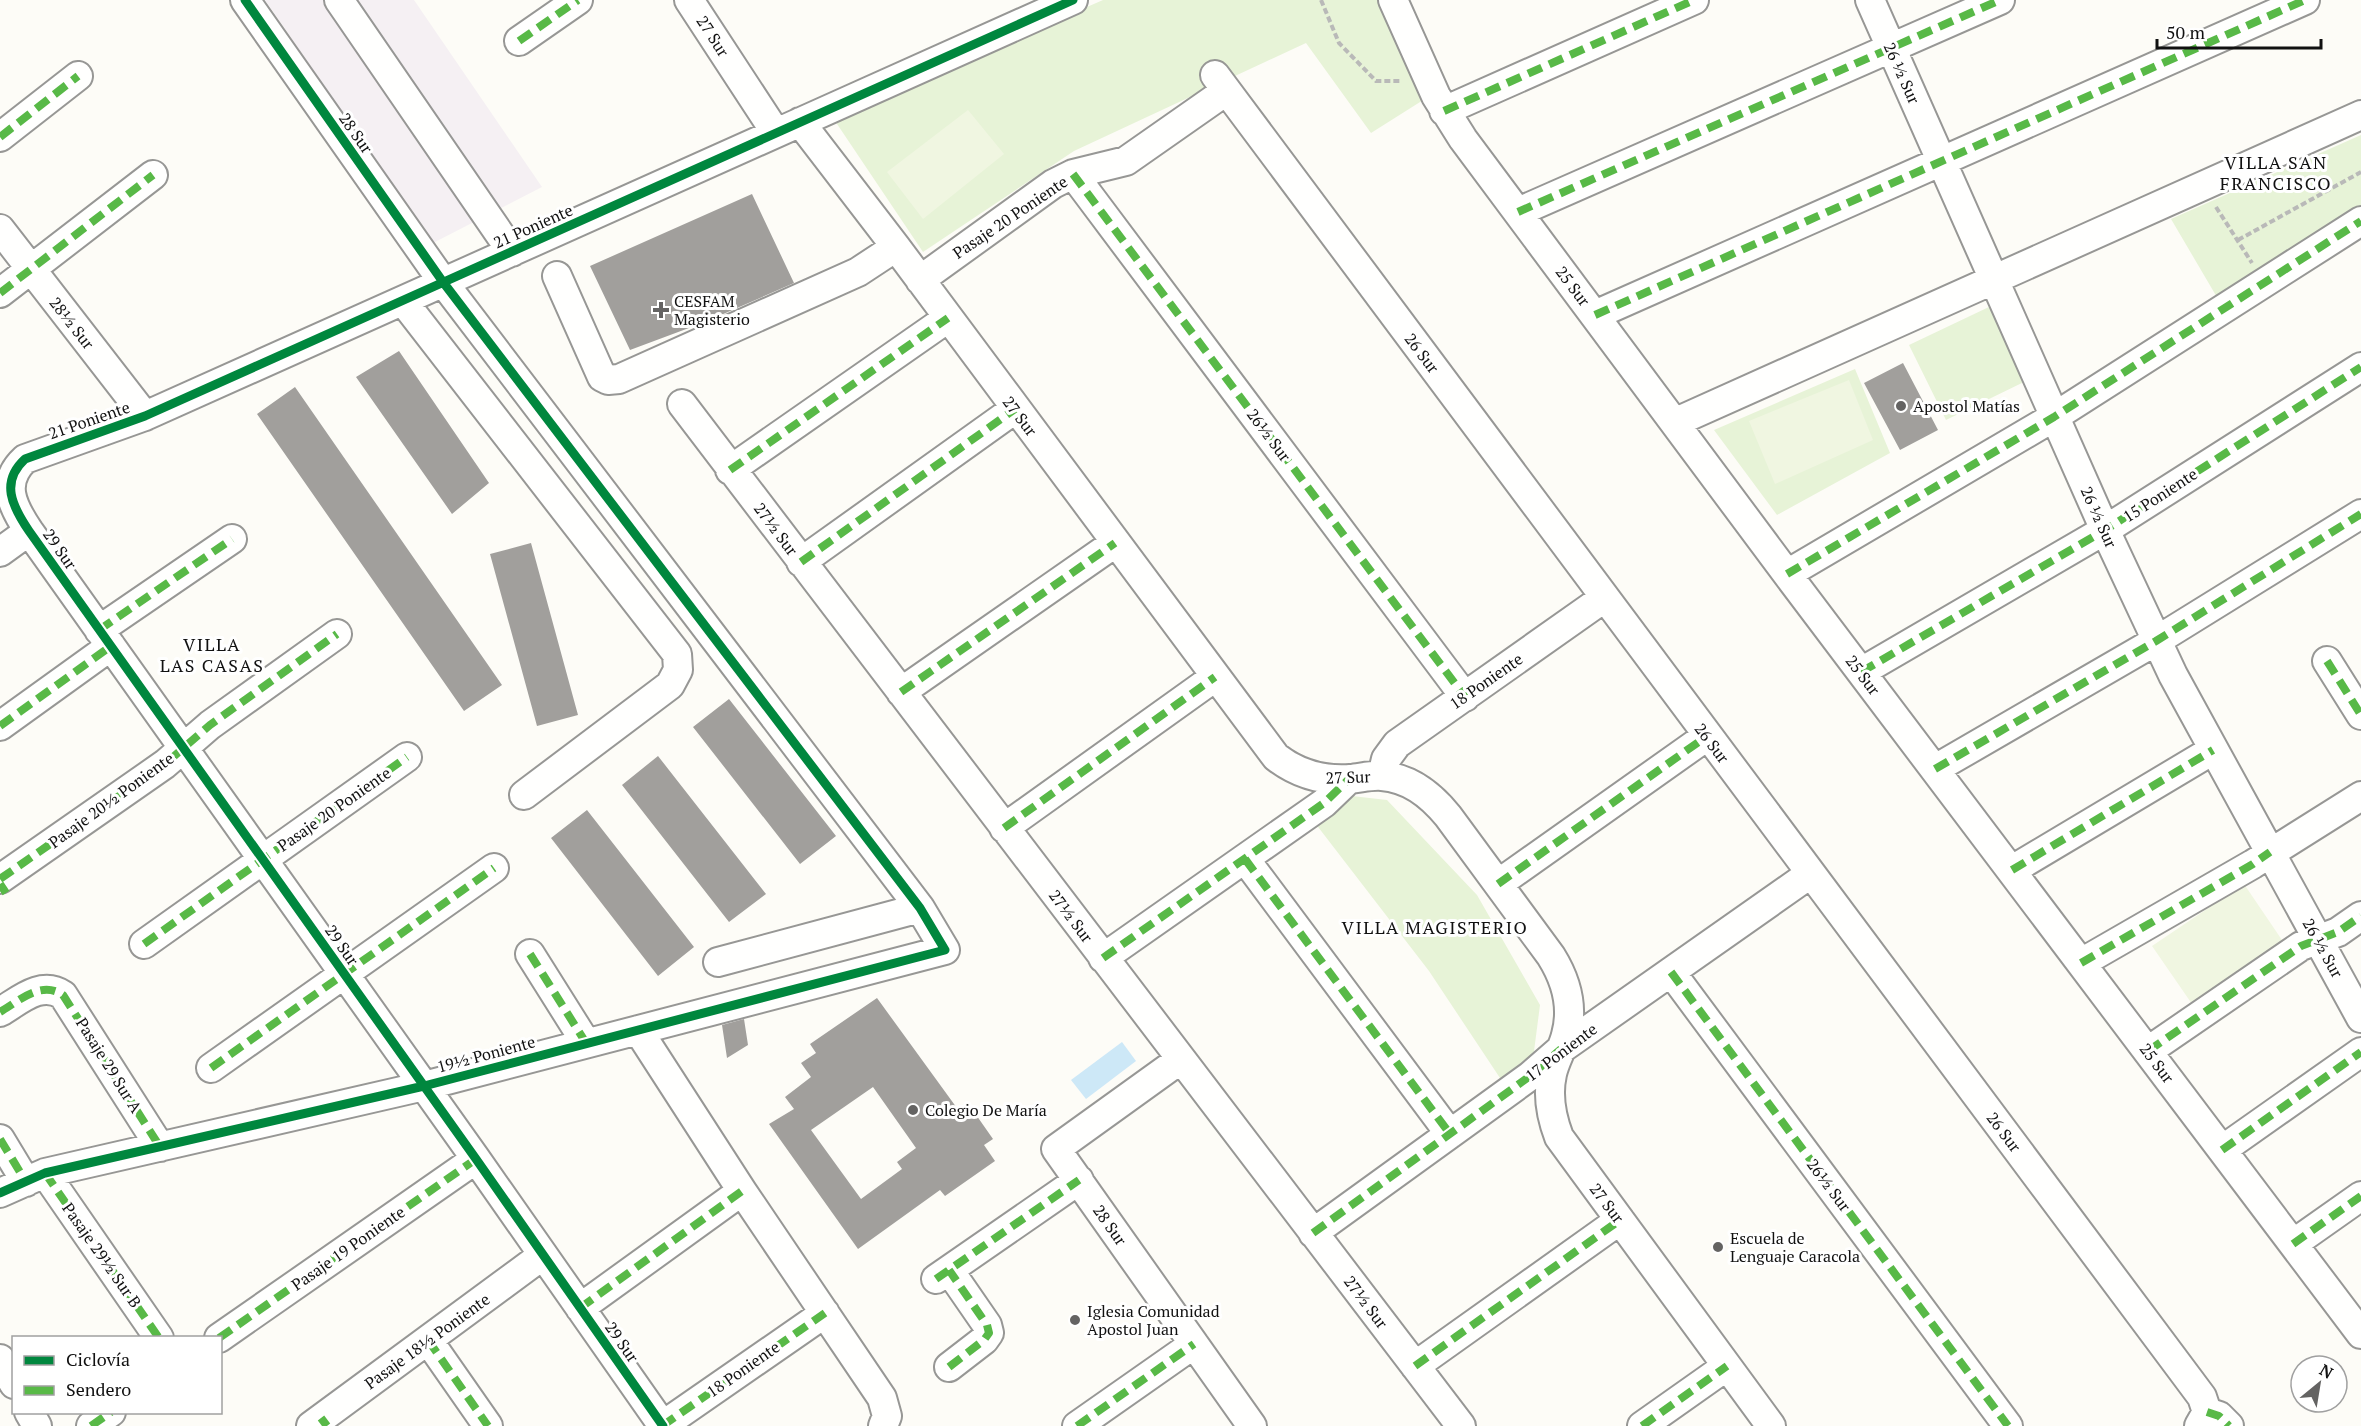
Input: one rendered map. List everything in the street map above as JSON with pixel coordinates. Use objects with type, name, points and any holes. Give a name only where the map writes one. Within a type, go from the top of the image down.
[{"type":"street","name":"28 Sur","points":[[245,0],[443,282],[920,908],[945,950]]},
{"type":"street","points":[[339,0],[512,252]]},
{"type":"street","points":[[519,41],[578,0]]},
{"type":"street","name":"27 Sur","points":[[689,0],[788,128],[896,247],[1268,748],[1286,765],[1312,776],[1348,779],[1382,776],[1408,782],[1430,798],[1448,816],[1551,956],[1564,980],[1568,993],[1569,1022],[1550,1085],[1554,1123],[1567,1149],[1771,1426]]},
{"type":"street","name":"21 Poniente","points":[[5,477],[25,459],[145,416],[1073,0]]},
{"type":"street","name":"25 Sur","points":[[1393,0],[1444,111],[1787,574],[2361,1334]]},
{"type":"street","points":[[1444,111],[1694,0]]},
{"type":"street","name":"26 ½ Sur","points":[[1870,0],[2054,417],[2156,641],[2190,709],[2361,1018]]},
{"type":"street","points":[[1518,212],[2000,0]]},
{"type":"street","points":[[1595,315],[2305,0]]},
{"type":"street","points":[[0,136],[78,76]]},
{"type":"street","name":"Pasaje 20 Poniente","points":[[920,280],[1053,184],[1073,174],[1126,161],[1221,83]]},
{"type":"street","name":"26 Sur","points":[[1221,83],[2202,1397],[2212,1421]]},
{"type":"street","points":[[1676,422],[2361,115]]},
{"type":"street","name":"26½ Sur","points":[[1073,174],[1465,697]]},
{"type":"street","points":[[0,293],[153,175]]},
{"type":"street","points":[[1787,574],[2054,417],[2361,221]]},
{"type":"street","name":"28½ Sur","points":[[0,229],[145,416]]},
{"type":"street","points":[[557,276],[602,377],[608,380],[619,379],[858,272],[896,247]]},
{"type":"street","points":[[403,301],[677,654],[678,670],[670,685],[524,795]]},
{"type":"street","points":[[730,470],[948,318]]},
{"type":"street","name":"15 Poniente","points":[[1861,672],[2105,530],[2361,366]]},
{"type":"street","name":"27½ Sur","points":[[682,404],[730,470],[1461,1426]]},
{"type":"street","points":[[801,562],[1015,409]]},
{"type":"street","name":"29 Sur","points":[[5,477],[11,504],[29,531],[476,1159],[662,1426]]},
{"type":"street","points":[[1935,769],[2156,641],[2361,514]]},
{"type":"street","points":[[0,552],[29,531]]},
{"type":"street","points":[[0,726],[105,638],[232,539]]},
{"type":"street","points":[[901,692],[1115,543]]},
{"type":"street","name":"18 Poniente","points":[[1382,776],[1386,759],[1397,744],[1604,598]]},
{"type":"street","name":"Pasaje 20½ Poniente","points":[[2,885],[165,764],[210,725],[337,634]]},
{"type":"street","points":[[2327,661],[2361,715]]},
{"type":"street","points":[[1004,828],[1215,677]]},
{"type":"street","points":[[1498,884],[1707,736]]},
{"type":"street","points":[[2012,870],[2213,750]]},
{"type":"street","name":"Pasaje 20 Poniente","points":[[144,944],[407,757]]},
{"type":"street","points":[[1103,958],[1324,803],[1348,779]]},
{"type":"street","points":[[2081,963],[2253,864],[2361,796]]},
{"type":"street","points":[[1245,859],[1449,1134]]},
{"type":"street","points":[[211,1068],[494,868]]},
{"type":"street","name":"17 Poniente","points":[[1313,1233],[1530,1076],[1561,1049],[1810,874]]},
{"type":"street","points":[[718,962],[920,908]]},
{"type":"street","points":[[2148,1051],[2301,946],[2338,932],[2361,916]]},
{"type":"street","name":"19½ Poniente","points":[[0,1193],[35,1178],[424,1086],[945,950]]},
{"type":"street","points":[[530,954],[586,1043]]},
{"type":"street","name":"26½ Sur","points":[[1671,972],[2008,1426]]},
{"type":"street","name":"Pasaje 29 Sur A","points":[[0,1012],[33,993],[46,989],[53,989],[67,999],[160,1147]]},
{"type":"street","points":[[638,1030],[742,1191],[882,1398],[885,1421]]},
{"type":"street","points":[[2222,1150],[2361,1052]]},
{"type":"street","name":"28 Sur","points":[[1181,1059],[1056,1149],[1252,1426]]},
{"type":"street","name":"Pasaje 29½ Sur B","points":[[0,1139],[35,1178],[157,1336]]},
{"type":"street","name":"Pasaje 19 Poniente","points":[[222,1336],[476,1159]]},
{"type":"street","points":[[949,1367],[984,1340],[989,1333],[987,1325],[943,1275],[1078,1180]]},
{"type":"street","points":[[580,1308],[742,1191]]},
{"type":"street","points":[[2293,1244],[2361,1196]]},
{"type":"street","points":[[1415,1366],[1620,1220]]},
{"type":"street","name":"Pasaje 18½ Poniente","points":[[320,1423],[543,1256]]},
{"type":"street","name":"18 Poniente","points":[[662,1426],[825,1313]]},
{"type":"street","points":[[428,1340],[488,1426]]},
{"type":"street","points":[[1077,1426],[1194,1344]]},
{"type":"street","points":[[0,1359],[12,1380]]},
{"type":"street","points":[[1642,1426],[1727,1366]]},
{"type":"street","points":[[91,1426],[109,1414]]},
{"type":"path","points":[[1321,0],[1339,44],[1376,81],[1429,81]]},
{"type":"path","points":[[2238,240],[2361,172]]},
{"type":"path","points":[[2202,186],[2265,283]]},
{"type":"shaded area","points":[[265,0],[414,0],[542,187],[433,243]]},
{"type":"green space","points":[[1103,0],[1382,0],[1428,97],[1371,133],[1306,43],[1074,151],[923,252],[833,118]]},
{"type":"green space","points":[[968,110],[1004,154],[923,219],[887,172]]},
{"type":"green space","points":[[2361,135],[2361,209],[2218,299],[2171,219]]},
{"type":"green space","points":[[1991,306],[2026,381],[1946,420],[1909,345]]},
{"type":"green space","points":[[1855,369],[1890,453],[1777,515],[1714,430]]},
{"type":"green space","points":[[1849,380],[1873,440],[1775,484],[1749,421]]},
{"type":"green space","points":[[1352,796],[1387,800],[1477,895],[1540,1005],[1533,1059],[1502,1081],[1429,971],[1315,823]]},
{"type":"green space","points":[[2244,884],[2284,943],[2192,1004],[2152,946]]},
{"type":"water","points":[[1122,1042],[1136,1061],[1086,1099],[1071,1080]]},
{"type":"building","points":[[752,194],[794,283],[705,322],[630,350],[590,266]]},
{"type":"building","points":[[399,351],[489,483],[452,514],[356,377]]},
{"type":"building","name":"Apostol Matías","points":[[1903,363],[1938,430],[1900,450],[1864,383]]},
{"type":"building","points":[[295,387],[502,685],[464,711],[257,414]]},
{"type":"building","points":[[531,543],[578,715],[537,726],[490,554]]},
{"type":"building","points":[[729,699],[836,836],[800,864],[693,727]]},
{"type":"building","points":[[658,756],[766,894],[729,922],[622,785]]},
{"type":"building","points":[[587,810],[694,947],[658,976],[551,838]]},
{"type":"building","points":[[877,998],[962,1115],[972,1109],[993,1139],[984,1145],[995,1161],[945,1196],[940,1190],[858,1249],[769,1124],[794,1109],[785,1097],[811,1077],[801,1063],[816,1053],[810,1044]],"holes":[[[873,1087],[916,1148],[897,1162],[902,1169],[861,1199],[811,1130]]]},
{"type":"building","points":[[744,1019],[748,1045],[727,1058],[722,1025]]},
{"type":"marked path","points":[[519,41],[578,0]]},
{"type":"marked path","points":[[1444,111],[1694,0]]},
{"type":"marked path","points":[[1518,212],[2000,0]]},
{"type":"marked path","points":[[1595,315],[2305,0]]},
{"type":"marked path","points":[[0,137],[78,76]]},
{"type":"marked path","points":[[1073,174],[1465,697]]},
{"type":"marked path","points":[[0,293],[153,175]]},
{"type":"marked path","points":[[1787,574],[2054,417],[2361,221]]},
{"type":"marked path","points":[[730,470],[948,318]]},
{"type":"marked path","points":[[1861,672],[2105,530],[2361,367]]},
{"type":"marked path","points":[[801,562],[1015,409]]},
{"type":"marked path","points":[[1935,769],[2156,641],[2361,514]]},
{"type":"marked path","points":[[99,630],[232,539]]},
{"type":"marked path","points":[[901,692],[1115,543]]},
{"type":"marked path","points":[[0,879],[165,764],[210,725],[337,634]]},
{"type":"marked path","points":[[0,726],[111,646]]},
{"type":"marked path","points":[[2327,661],[2361,715]]},
{"type":"marked path","points":[[1004,828],[1215,677]]},
{"type":"marked path","points":[[1498,884],[1707,736]]},
{"type":"marked path","points":[[2012,870],[2213,750]]},
{"type":"marked path","points":[[144,944],[407,757]]},
{"type":"marked path","points":[[1103,958],[1324,803],[1349,779]]},
{"type":"marked path","points":[[2081,963],[2270,852]]},
{"type":"marked path","points":[[1245,859],[1450,1134]]},
{"type":"marked path","points":[[211,1068],[494,868]]},
{"type":"marked path","points":[[0,884],[6,893]]},
{"type":"marked path","points":[[2148,1051],[2301,946],[2338,932],[2361,916]]},
{"type":"marked path","points":[[530,954],[586,1043]]},
{"type":"marked path","points":[[1671,972],[2008,1426]]},
{"type":"marked path","points":[[0,1012],[38,991],[55,991],[63,995],[160,1147]]},
{"type":"marked path","points":[[1313,1233],[1530,1076],[1561,1049]]},
{"type":"marked path","points":[[2222,1150],[2361,1052]]},
{"type":"marked path","points":[[0,1139],[26,1182]]},
{"type":"marked path","points":[[222,1336],[476,1159]]},
{"type":"marked path","points":[[45,1173],[158,1336]]},
{"type":"marked path","points":[[936,1279],[1079,1180]]},
{"type":"marked path","points":[[580,1308],[742,1191]]},
{"type":"marked path","points":[[2293,1244],[2361,1196]]},
{"type":"marked path","points":[[1415,1366],[1620,1220]]},
{"type":"marked path","points":[[949,1270],[987,1325],[989,1333],[984,1340],[949,1367]]},
{"type":"marked path","points":[[662,1426],[825,1313]]},
{"type":"marked path","points":[[428,1340],[488,1426]]},
{"type":"marked path","points":[[1077,1426],[1194,1344]]},
{"type":"marked path","points":[[1642,1426],[1727,1366]]},
{"type":"marked path","points":[[2207,1412],[2219,1416],[2229,1426]]},
{"type":"marked path","points":[[91,1426],[108,1414]]},
{"type":"marked path","points":[[321,1418],[327,1426]]},
{"type":"cycle path","points":[[0,1193],[45,1173],[424,1086],[945,950],[920,908],[443,282],[245,0]]},
{"type":"cycle path","points":[[663,1426],[29,531],[11,494],[13,476],[25,459],[145,416],[1073,0]]},
{"type":"place","name":"CESFAM Magisterio","points":[[661,310]]},
{"type":"place","name":"Apostol Matías","points":[[1901,406]]},
{"type":"place","name":"Colegio De María","points":[[913,1110]]},
{"type":"place","name":"Escuela de Lenguaje Caracola","points":[[1718,1247]]},
{"type":"place","name":"Iglesia Comunidad Apostol Juan","points":[[1075,1320]]},
{"type":"district","name":"VILLA SAN FRANCISCO","points":[[2276,172]]},
{"type":"district","name":"VILLA LAS CASAS","points":[[212,654]]},
{"type":"district","name":"VILLA MAGISTERIO","points":[[1435,927]]}]
